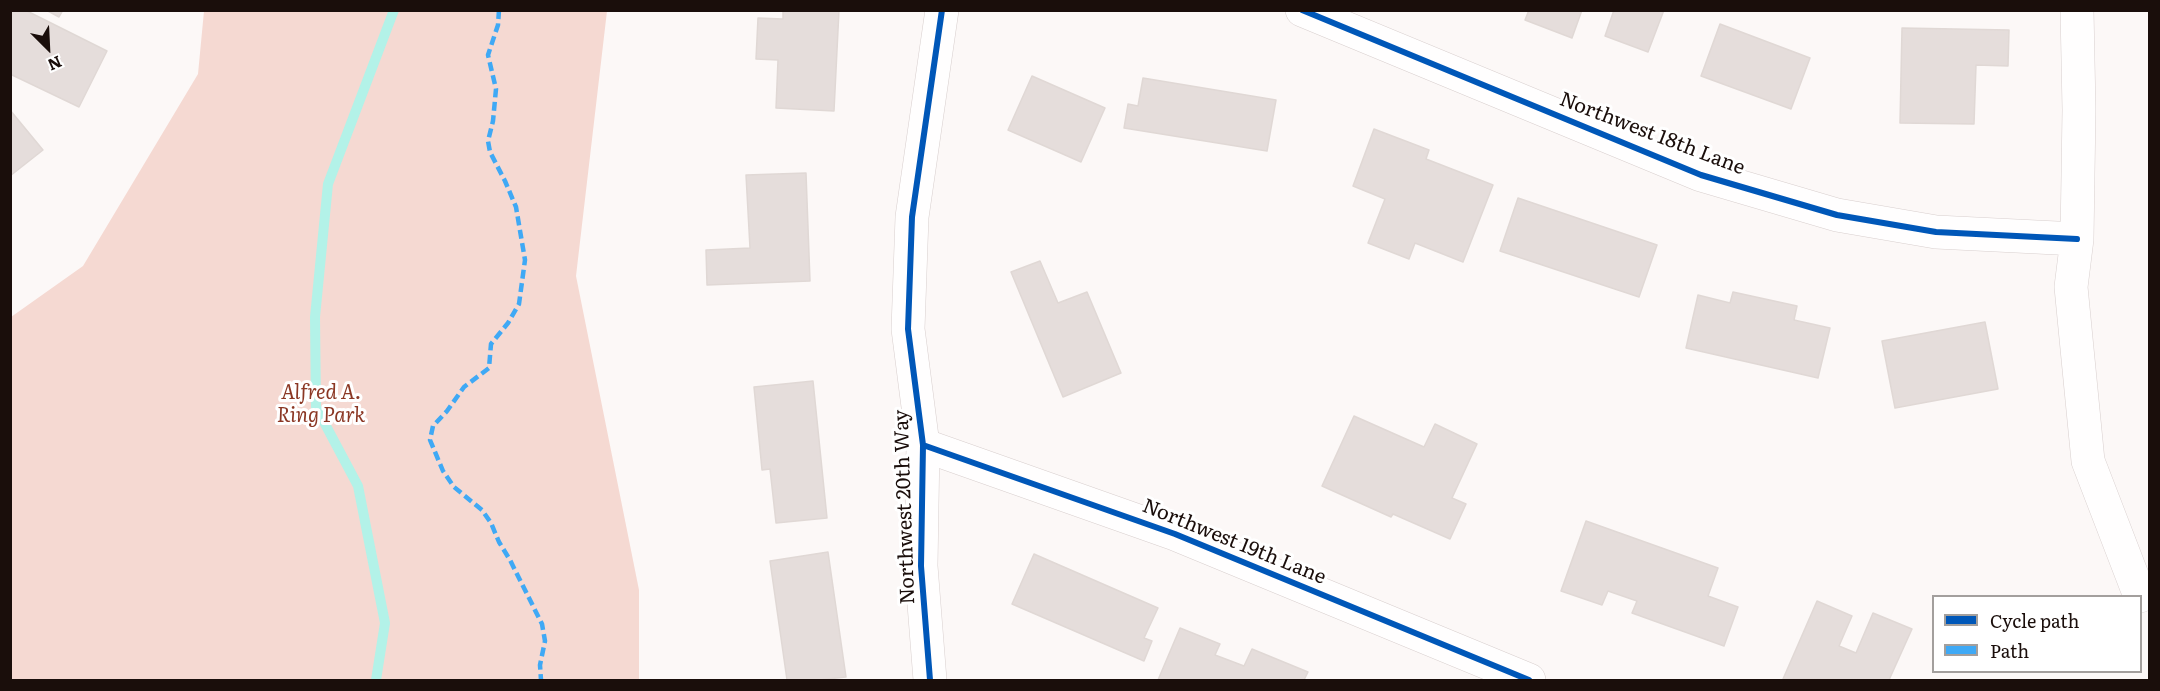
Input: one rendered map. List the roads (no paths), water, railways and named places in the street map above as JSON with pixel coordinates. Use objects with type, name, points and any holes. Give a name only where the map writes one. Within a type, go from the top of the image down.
[{"type":"street","name":"Northwest 20th Way","points":[[930,681],[921,566],[923,445],[908,329],[912,217],[942,10]]},
{"type":"street","name":"Northwest 18th Lane","points":[[1302,10],[1701,175],[1837,215],[1936,232],[2077,238]]},
{"type":"street","points":[[2077,10],[2079,110],[2077,238],[2071,287],[2088,460],[2139,595]]},
{"type":"street","name":"Northwest 19th Lane","points":[[923,445],[1175,534],[1529,681]]},
{"type":"street","points":[[2142,602],[2150,619]]},
{"type":"waterway","points":[[376,680],[385,623],[358,486],[316,407],[315,317],[328,184],[394,10]]},
{"type":"park label","name":"Alfred A. Ring Park","points":[[321,404]]}]
